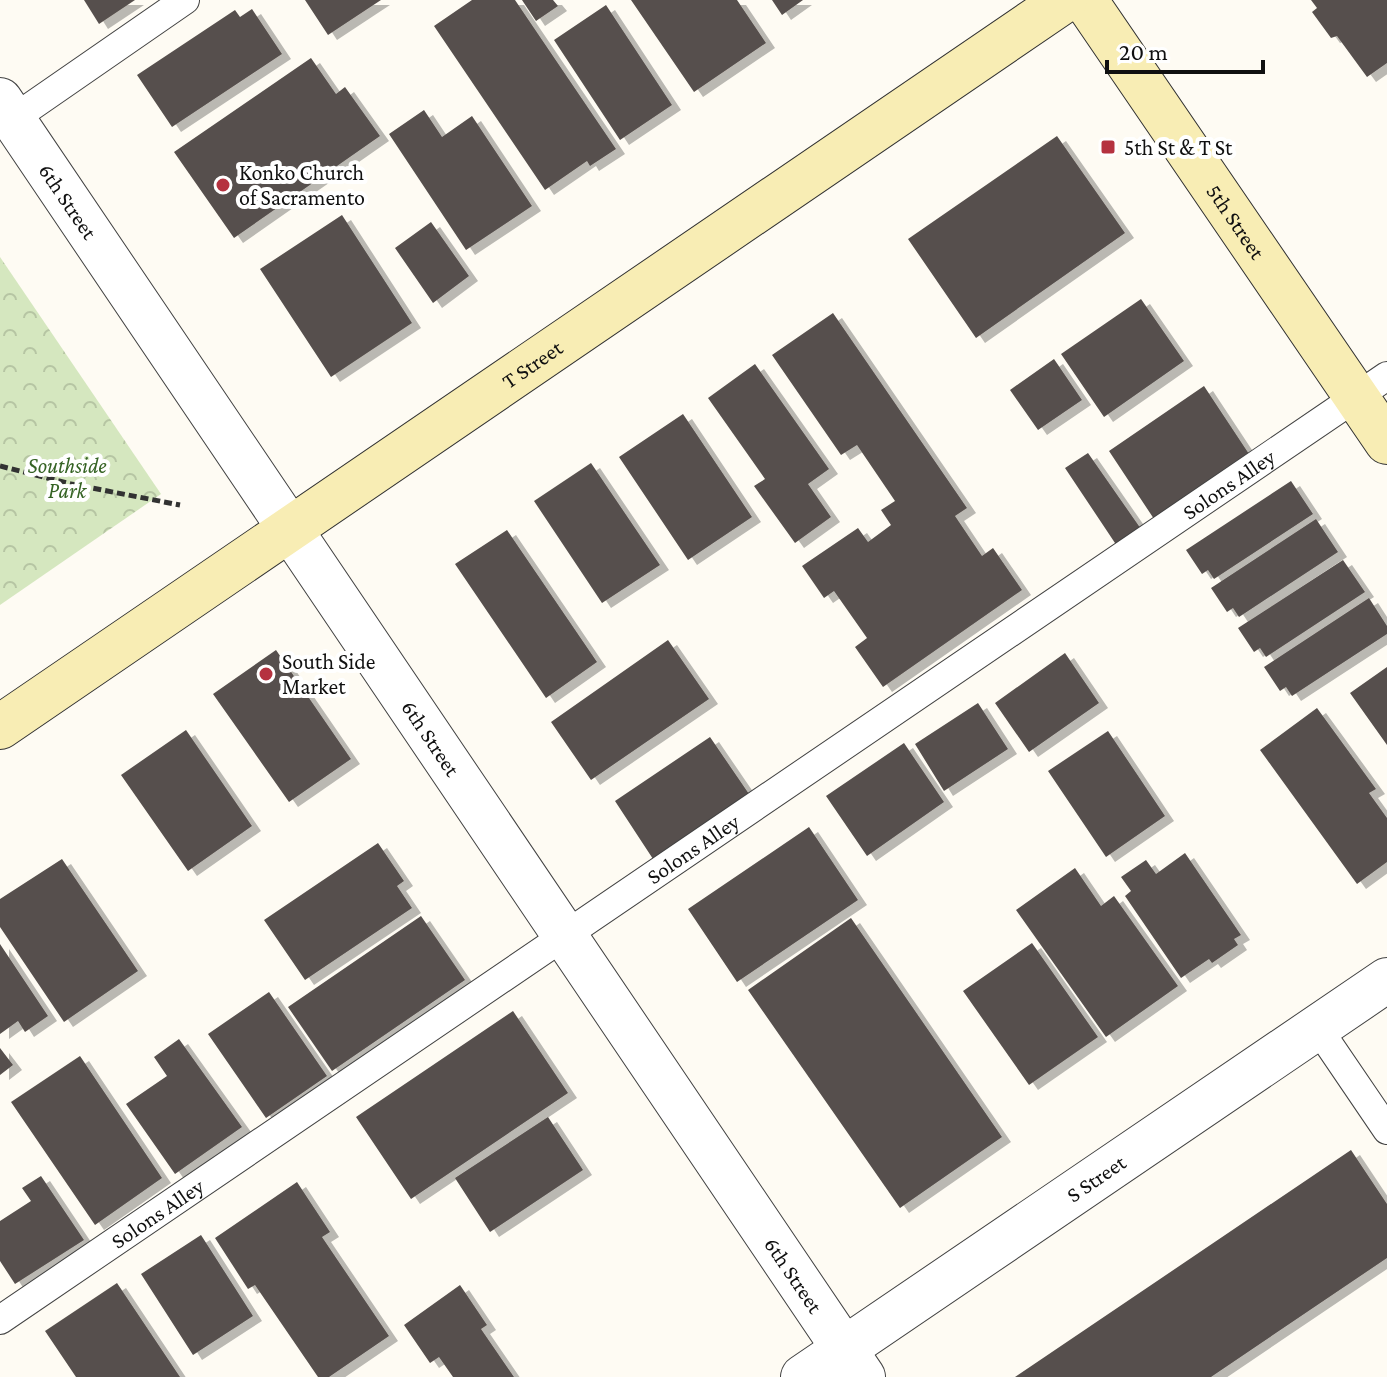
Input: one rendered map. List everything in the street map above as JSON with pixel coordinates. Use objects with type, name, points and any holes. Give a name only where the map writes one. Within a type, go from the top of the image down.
[{"type":"street","name":"T Street","points":[[0,727],[1065,0]]},
{"type":"street","name":"5th Street","points":[[1085,0],[1371,386],[1387,442]]},
{"type":"street","name":"6th Street","points":[[6,110],[854,1363]]},
{"type":"street","name":"S Street","points":[[803,1377],[854,1363],[1317,1027],[1387,980]]},
{"type":"lane","points":[[6,110],[136,33],[185,0]]},
{"type":"lane","name":"Solons Alley","points":[[0,1320],[1371,386]]},
{"type":"lane","points":[[1317,1027],[1387,1130]]},
{"type":"path","points":[[0,466],[71,484],[180,505]]},
{"type":"green space","name":"Southside Park","points":[[0,257],[161,494],[0,605]]},
{"type":"building","points":[[84,0],[135,0],[99,24]]},
{"type":"building","points":[[305,0],[381,0],[328,35]]},
{"type":"building","points":[[472,0],[515,0],[616,149],[590,166],[587,161],[545,190],[434,26]]},
{"type":"building","points":[[522,0],[553,0],[558,6],[536,21]]},
{"type":"building","points":[[631,0],[737,0],[766,43],[694,92]]},
{"type":"building","points":[[772,0],[803,0],[782,15]]},
{"type":"building","points":[[1311,0],[1387,0],[1387,63],[1367,77],[1337,36],[1331,38],[1312,12],[1317,8]]},
{"type":"building","points":[[606,5],[672,105],[620,140],[554,40]]},
{"type":"building","points":[[252,9],[282,54],[172,127],[137,75],[235,10],[240,17]]},
{"type":"building","points":[[311,58],[336,94],[345,87],[380,136],[234,238],[174,152]]},
{"type":"building","points":[[424,110],[442,137],[472,116],[532,206],[466,250],[389,134]]},
{"type":"building","points":[[1057,136],[1125,233],[976,338],[908,239]]},
{"type":"building","points":[[342,215],[412,323],[331,377],[260,269]]},
{"type":"building","points":[[431,222],[469,276],[433,303],[395,248]]},
{"type":"building","points":[[1141,299],[1184,361],[1104,417],[1061,354]]},
{"type":"building","points":[[833,313],[967,508],[955,516],[982,556],[993,548],[1022,590],[883,687],[855,647],[867,638],[834,591],[824,598],[802,566],[858,528],[868,542],[891,525],[881,510],[895,501],[857,445],[841,455],[772,355]]},
{"type":"building","points":[[1054,359],[1082,400],[1038,430],[1010,390]]},
{"type":"building","points":[[755,364],[829,469],[808,484],[831,517],[795,543],[754,486],[765,479],[708,398]]},
{"type":"building","points":[[1204,386],[1249,454],[1154,519],[1109,451]]},
{"type":"building","points":[[683,414],[752,517],[688,560],[619,457]]},
{"type":"building","points":[[1088,453],[1141,529],[1117,546],[1065,468]]},
{"type":"building","points":[[591,463],[660,565],[602,603],[534,501]]},
{"type":"building","points":[[1291,481],[1313,514],[1214,579],[1208,570],[1202,574],[1186,550]]},
{"type":"building","points":[[1316,519],[1338,552],[1239,617],[1233,608],[1227,612],[1211,588]]},
{"type":"building","points":[[507,530],[597,662],[546,698],[455,564]]},
{"type":"building","points":[[1343,560],[1365,592],[1266,657],[1260,648],[1254,652],[1238,628]]},
{"type":"building","points":[[1369,598],[1387,626],[1387,634],[1292,696],[1286,687],[1280,691],[1264,667]]},
{"type":"building","points":[[668,640],[709,699],[591,780],[551,722]]},
{"type":"building","points":[[276,650],[351,759],[289,802],[213,694]]},
{"type":"building","points":[[1065,653],[1099,703],[1029,752],[995,703]]},
{"type":"building","points":[[1387,667],[1387,745],[1350,693]]},
{"type":"building","points":[[978,703],[1008,749],[944,791],[915,744]]},
{"type":"building","points":[[1317,708],[1376,789],[1369,793],[1387,818],[1387,862],[1357,884],[1260,750]]},
{"type":"building","points":[[186,730],[252,826],[188,871],[121,775]]},
{"type":"building","points":[[1108,731],[1165,816],[1106,857],[1048,771]]},
{"type":"building","points":[[710,737],[749,794],[653,859],[615,801]]},
{"type":"building","points":[[904,743],[944,802],[867,856],[826,796]]},
{"type":"building","points":[[809,827],[858,900],[737,982],[688,909]]},
{"type":"building","points":[[378,843],[404,881],[397,886],[412,908],[305,980],[264,920]]},
{"type":"building","points":[[1185,853],[1241,935],[1234,939],[1238,945],[1212,963],[1209,959],[1181,978],[1125,896],[1131,891],[1121,877],[1146,860],[1156,874]]},
{"type":"building","points":[[62,859],[138,971],[64,1022],[0,927],[0,899]]},
{"type":"building","points":[[1075,868],[1101,906],[1114,896],[1178,986],[1106,1037],[1016,910]]},
{"type":"building","points":[[421,916],[465,980],[332,1071],[288,1007]]},
{"type":"building","points":[[851,918],[1002,1137],[900,1208],[748,990]]},
{"type":"building","points":[[1032,943],[1098,1037],[1029,1085],[963,991]]},
{"type":"building","points":[[0,944],[48,1016],[25,1032],[18,1021],[0,1034]]},
{"type":"building","points":[[269,992],[327,1076],[266,1118],[208,1034]]},
{"type":"building","points":[[513,1011],[568,1093],[411,1199],[356,1117]]},
{"type":"building","points":[[179,1039],[242,1127],[175,1174],[126,1104],[167,1076],[154,1057]]},
{"type":"building","points":[[0,1048],[13,1065],[0,1075]]},
{"type":"building","points":[[80,1056],[162,1178],[95,1225],[11,1102]]},
{"type":"building","points":[[548,1117],[583,1170],[490,1232],[455,1178]]},
{"type":"building","points":[[1351,1150],[1387,1204],[1387,1258],[1211,1377],[1015,1377]]},
{"type":"building","points":[[41,1176],[84,1240],[15,1284],[0,1261],[0,1221],[31,1201],[22,1188]]},
{"type":"building","points":[[297,1182],[330,1232],[322,1237],[389,1336],[329,1377],[318,1377],[255,1285],[248,1289],[215,1238]]},
{"type":"building","points":[[201,1235],[253,1316],[193,1355],[141,1274]]},
{"type":"building","points":[[117,1283],[180,1377],[76,1377],[45,1331]]},
{"type":"building","points":[[460,1285],[487,1325],[481,1329],[514,1377],[453,1377],[439,1357],[430,1363],[404,1325]]},
{"type":"place","name":"5th St & T St","points":[[1108,147]]},
{"type":"place","name":"Konko Church of Sacramento","points":[[223,185]]},
{"type":"place","name":"South Side Market","points":[[266,674]]}]
